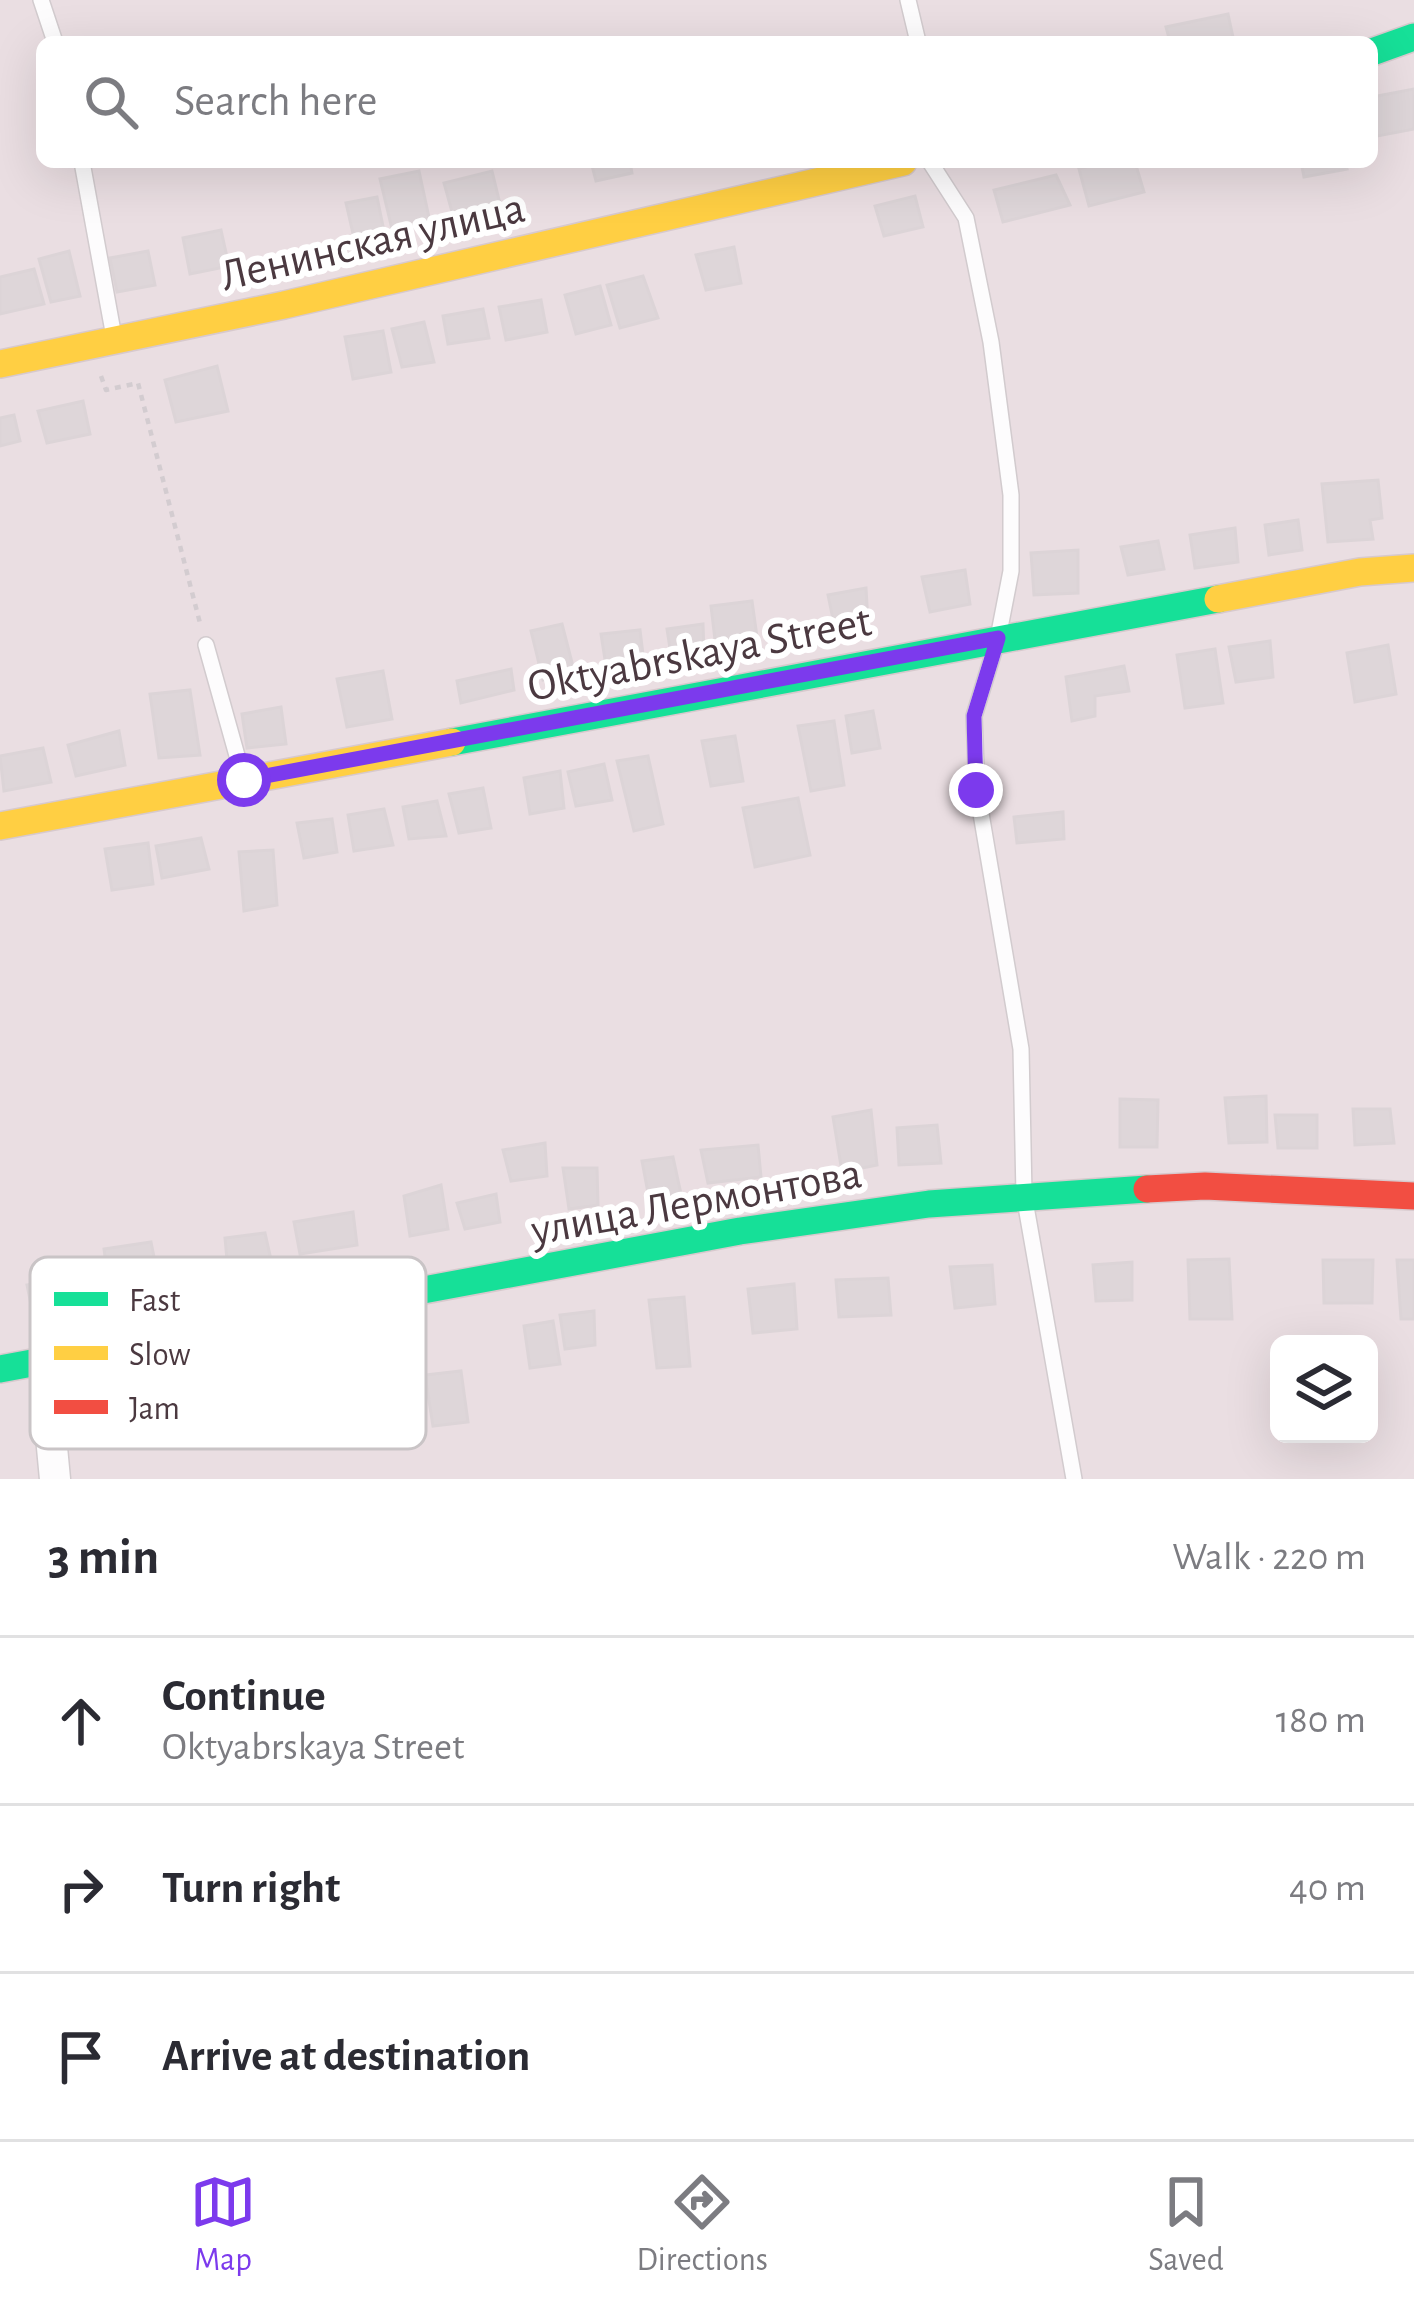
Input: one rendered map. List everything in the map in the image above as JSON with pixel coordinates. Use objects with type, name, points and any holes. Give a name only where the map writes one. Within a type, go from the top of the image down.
[{"type":"street","points":[[1378,50],[1414,37]]},
{"type":"street","name":"Ленинская улица","points":[[0,364],[876,168]]},
{"type":"street","name":"Oktyabrskaya Street","points":[[0,826],[998,638],[1360,572],[1414,568]]},
{"type":"street","name":"улица Лермонтова","points":[[426,1291],[740,1231],[1024,1195],[1205,1186],[1414,1196]]},
{"type":"street","name":"улица Лермонтова","points":[[0,1369],[30,1365]]},
{"type":"street","points":[[53,1449],[56,1479]]},
{"type":"lane","points":[[41,0],[53,36]]},
{"type":"lane","points":[[908,0],[917,36]]},
{"type":"lane","points":[[83,168],[104,342]]},
{"type":"lane","points":[[934,168],[966,218],[991,343],[1011,495],[1011,571],[998,638],[974,716],[976,790],[1021,1049],[1024,1195],[1074,1479]]},
{"type":"lane","points":[[206,645],[244,780]]},
{"type":"path","points":[[104,342],[106,390],[138,383],[206,645]]},
{"type":"shaded area","points":[[0,0],[1414,0],[1414,1479],[0,1479]]},
{"type":"building","points":[[1228,14],[1233,36],[1168,36],[1166,27]]},
{"type":"building","points":[[1414,89],[1414,129],[1378,136],[1378,96]]},
{"type":"building","points":[[593,168],[631,168],[632,173],[596,181]]},
{"type":"building","points":[[1137,168],[1144,192],[1089,206],[1079,169]]},
{"type":"building","points":[[1302,168],[1347,169],[1304,177]]},
{"type":"building","points":[[419,171],[430,222],[392,229],[380,179]]},
{"type":"building","points":[[492,171],[501,208],[454,219],[444,183]]},
{"type":"building","points":[[1056,175],[1070,205],[1003,222],[994,190]]},
{"type":"building","points":[[915,196],[923,227],[884,236],[875,206]]},
{"type":"building","points":[[377,197],[384,231],[354,238],[346,203]]},
{"type":"building","points":[[221,230],[229,266],[190,274],[183,238]]},
{"type":"building","points":[[734,247],[741,283],[706,290],[696,255]]},
{"type":"building","points":[[69,251],[80,296],[51,302],[39,259]]},
{"type":"building","points":[[148,251],[155,285],[117,292],[110,258]]},
{"type":"building","points":[[34,269],[44,304],[0,314],[0,277]]},
{"type":"building","points":[[643,276],[658,318],[620,328],[607,285]]},
{"type":"building","points":[[600,286],[611,325],[576,334],[565,295]]},
{"type":"building","points":[[541,300],[547,332],[506,340],[499,307]]},
{"type":"building","points":[[483,309],[489,338],[448,344],[443,316]]},
{"type":"building","points":[[424,322],[434,362],[402,367],[392,329]]},
{"type":"building","points":[[383,331],[391,372],[353,379],[345,337]]},
{"type":"building","points":[[217,366],[228,411],[176,422],[165,380]]},
{"type":"building","points":[[83,401],[90,434],[47,443],[38,411]]},
{"type":"building","points":[[14,415],[20,441],[0,446],[0,418]]},
{"type":"building","points":[[1378,480],[1382,518],[1370,520],[1373,539],[1328,542],[1322,484]]},
{"type":"building","points":[[1298,520],[1302,550],[1269,555],[1265,525]]},
{"type":"building","points":[[1235,528],[1238,562],[1195,568],[1190,535]]},
{"type":"building","points":[[1158,541],[1164,569],[1128,575],[1121,547]]},
{"type":"building","points":[[1078,550],[1078,593],[1034,595],[1031,553]]},
{"type":"building","points":[[965,570],[970,604],[930,612],[922,577]]},
{"type":"building","points":[[866,588],[868,622],[835,629],[828,595]]},
{"type":"building","points":[[752,601],[758,644],[716,648],[711,606]]},
{"type":"building","points":[[562,624],[575,674],[543,680],[531,631]]},
{"type":"building","points":[[703,624],[704,653],[671,655],[667,629]]},
{"type":"building","points":[[640,630],[644,663],[606,666],[601,634]]},
{"type":"building","points":[[1270,641],[1273,677],[1236,682],[1229,647]]},
{"type":"building","points":[[1388,645],[1396,694],[1355,702],[1347,653]]},
{"type":"building","points":[[1215,649],[1223,703],[1185,708],[1177,655]]},
{"type":"building","points":[[1124,666],[1129,691],[1095,696],[1095,716],[1072,721],[1066,677]]},
{"type":"building","points":[[511,669],[514,690],[461,703],[457,681]]},
{"type":"building","points":[[383,671],[392,719],[347,727],[337,679]]},
{"type":"building","points":[[190,690],[200,755],[159,758],[150,694]]},
{"type":"building","points":[[281,707],[286,744],[247,748],[242,714]]},
{"type":"building","points":[[873,711],[880,748],[852,753],[846,716]]},
{"type":"building","points":[[834,721],[844,785],[811,791],[798,726]]},
{"type":"building","points":[[119,731],[125,765],[76,776],[68,745]]},
{"type":"building","points":[[735,736],[743,781],[711,786],[702,741]]},
{"type":"building","points":[[43,748],[51,782],[4,791],[0,756]]},
{"type":"building","points":[[648,756],[663,824],[634,831],[617,761]]},
{"type":"building","points":[[604,764],[612,800],[576,806],[568,772]]},
{"type":"building","points":[[560,771],[564,808],[530,814],[524,778]]},
{"type":"building","points":[[483,788],[491,828],[459,833],[449,794]]},
{"type":"building","points":[[798,798],[810,855],[755,867],[743,808]]},
{"type":"building","points":[[437,801],[446,836],[409,839],[403,807]]},
{"type":"building","points":[[384,809],[393,845],[354,851],[348,815]]},
{"type":"building","points":[[1063,812],[1064,839],[1017,843],[1014,817]]},
{"type":"building","points":[[332,819],[337,852],[304,858],[297,823]]},
{"type":"building","points":[[201,838],[209,869],[162,878],[156,846]]},
{"type":"building","points":[[148,843],[153,884],[112,890],[105,849]]},
{"type":"building","points":[[273,850],[277,905],[244,911],[239,852]]},
{"type":"building","points":[[1266,1096],[1267,1142],[1229,1143],[1225,1098]]},
{"type":"building","points":[[1120,1099],[1158,1100],[1157,1147],[1120,1147]]},
{"type":"building","points":[[1353,1109],[1390,1109],[1394,1143],[1355,1145]]},
{"type":"building","points":[[871,1110],[877,1165],[842,1172],[833,1117]]},
{"type":"building","points":[[1275,1115],[1317,1115],[1317,1148],[1278,1148]]},
{"type":"building","points":[[937,1125],[941,1163],[899,1165],[897,1128]]},
{"type":"building","points":[[545,1143],[547,1176],[511,1181],[503,1150]]},
{"type":"building","points":[[758,1145],[761,1177],[708,1183],[701,1150]]},
{"type":"building","points":[[673,1157],[681,1194],[649,1198],[642,1161]]},
{"type":"building","points":[[563,1168],[597,1168],[598,1205],[569,1209]]},
{"type":"building","points":[[441,1185],[448,1229],[410,1236],[404,1196]]},
{"type":"building","points":[[496,1194],[500,1222],[465,1229],[457,1203]]},
{"type":"building","points":[[353,1212],[357,1245],[300,1254],[294,1222]]},
{"type":"building","points":[[265,1233],[270,1257],[227,1257],[225,1238]]},
{"type":"building","points":[[151,1242],[154,1257],[105,1257],[104,1249]]},
{"type":"building","points":[[1229,1259],[1232,1319],[1190,1319],[1188,1260]]},
{"type":"building","points":[[1323,1260],[1373,1260],[1372,1303],[1324,1303]]},
{"type":"building","points":[[1397,1260],[1414,1260],[1414,1319],[1401,1319]]},
{"type":"building","points":[[1132,1262],[1132,1300],[1096,1301],[1093,1265]]},
{"type":"building","points":[[992,1265],[995,1304],[955,1308],[950,1267]]},
{"type":"building","points":[[888,1278],[891,1315],[839,1317],[836,1280]]},
{"type":"building","points":[[794,1284],[797,1329],[753,1333],[748,1289]]},
{"type":"building","points":[[684,1297],[690,1366],[657,1368],[649,1300]]},
{"type":"building","points":[[594,1311],[595,1345],[565,1349],[560,1315]]},
{"type":"building","points":[[553,1321],[560,1364],[530,1368],[524,1326]]},
{"type":"building","points":[[461,1371],[468,1422],[433,1426],[426,1375]]},
{"type":"traffic: fast","points":[[1378,50],[1414,37]]},
{"type":"traffic: fast","points":[[452,742],[1218,599]]},
{"type":"traffic: fast","points":[[426,1290],[740,1231],[929,1204],[1147,1189]]},
{"type":"traffic: fast","points":[[0,1369],[30,1363]]},
{"type":"traffic: slow","points":[[0,364],[284,305],[877,168]]},
{"type":"traffic: slow","points":[[1218,599],[1360,572],[1414,568]]},
{"type":"traffic: slow","points":[[0,826],[452,742]]},
{"type":"traffic: jam","points":[[1147,1189],[1205,1186],[1414,1196]]},
{"type":"route","points":[[244,780],[998,638],[974,716],[976,790]]}]
